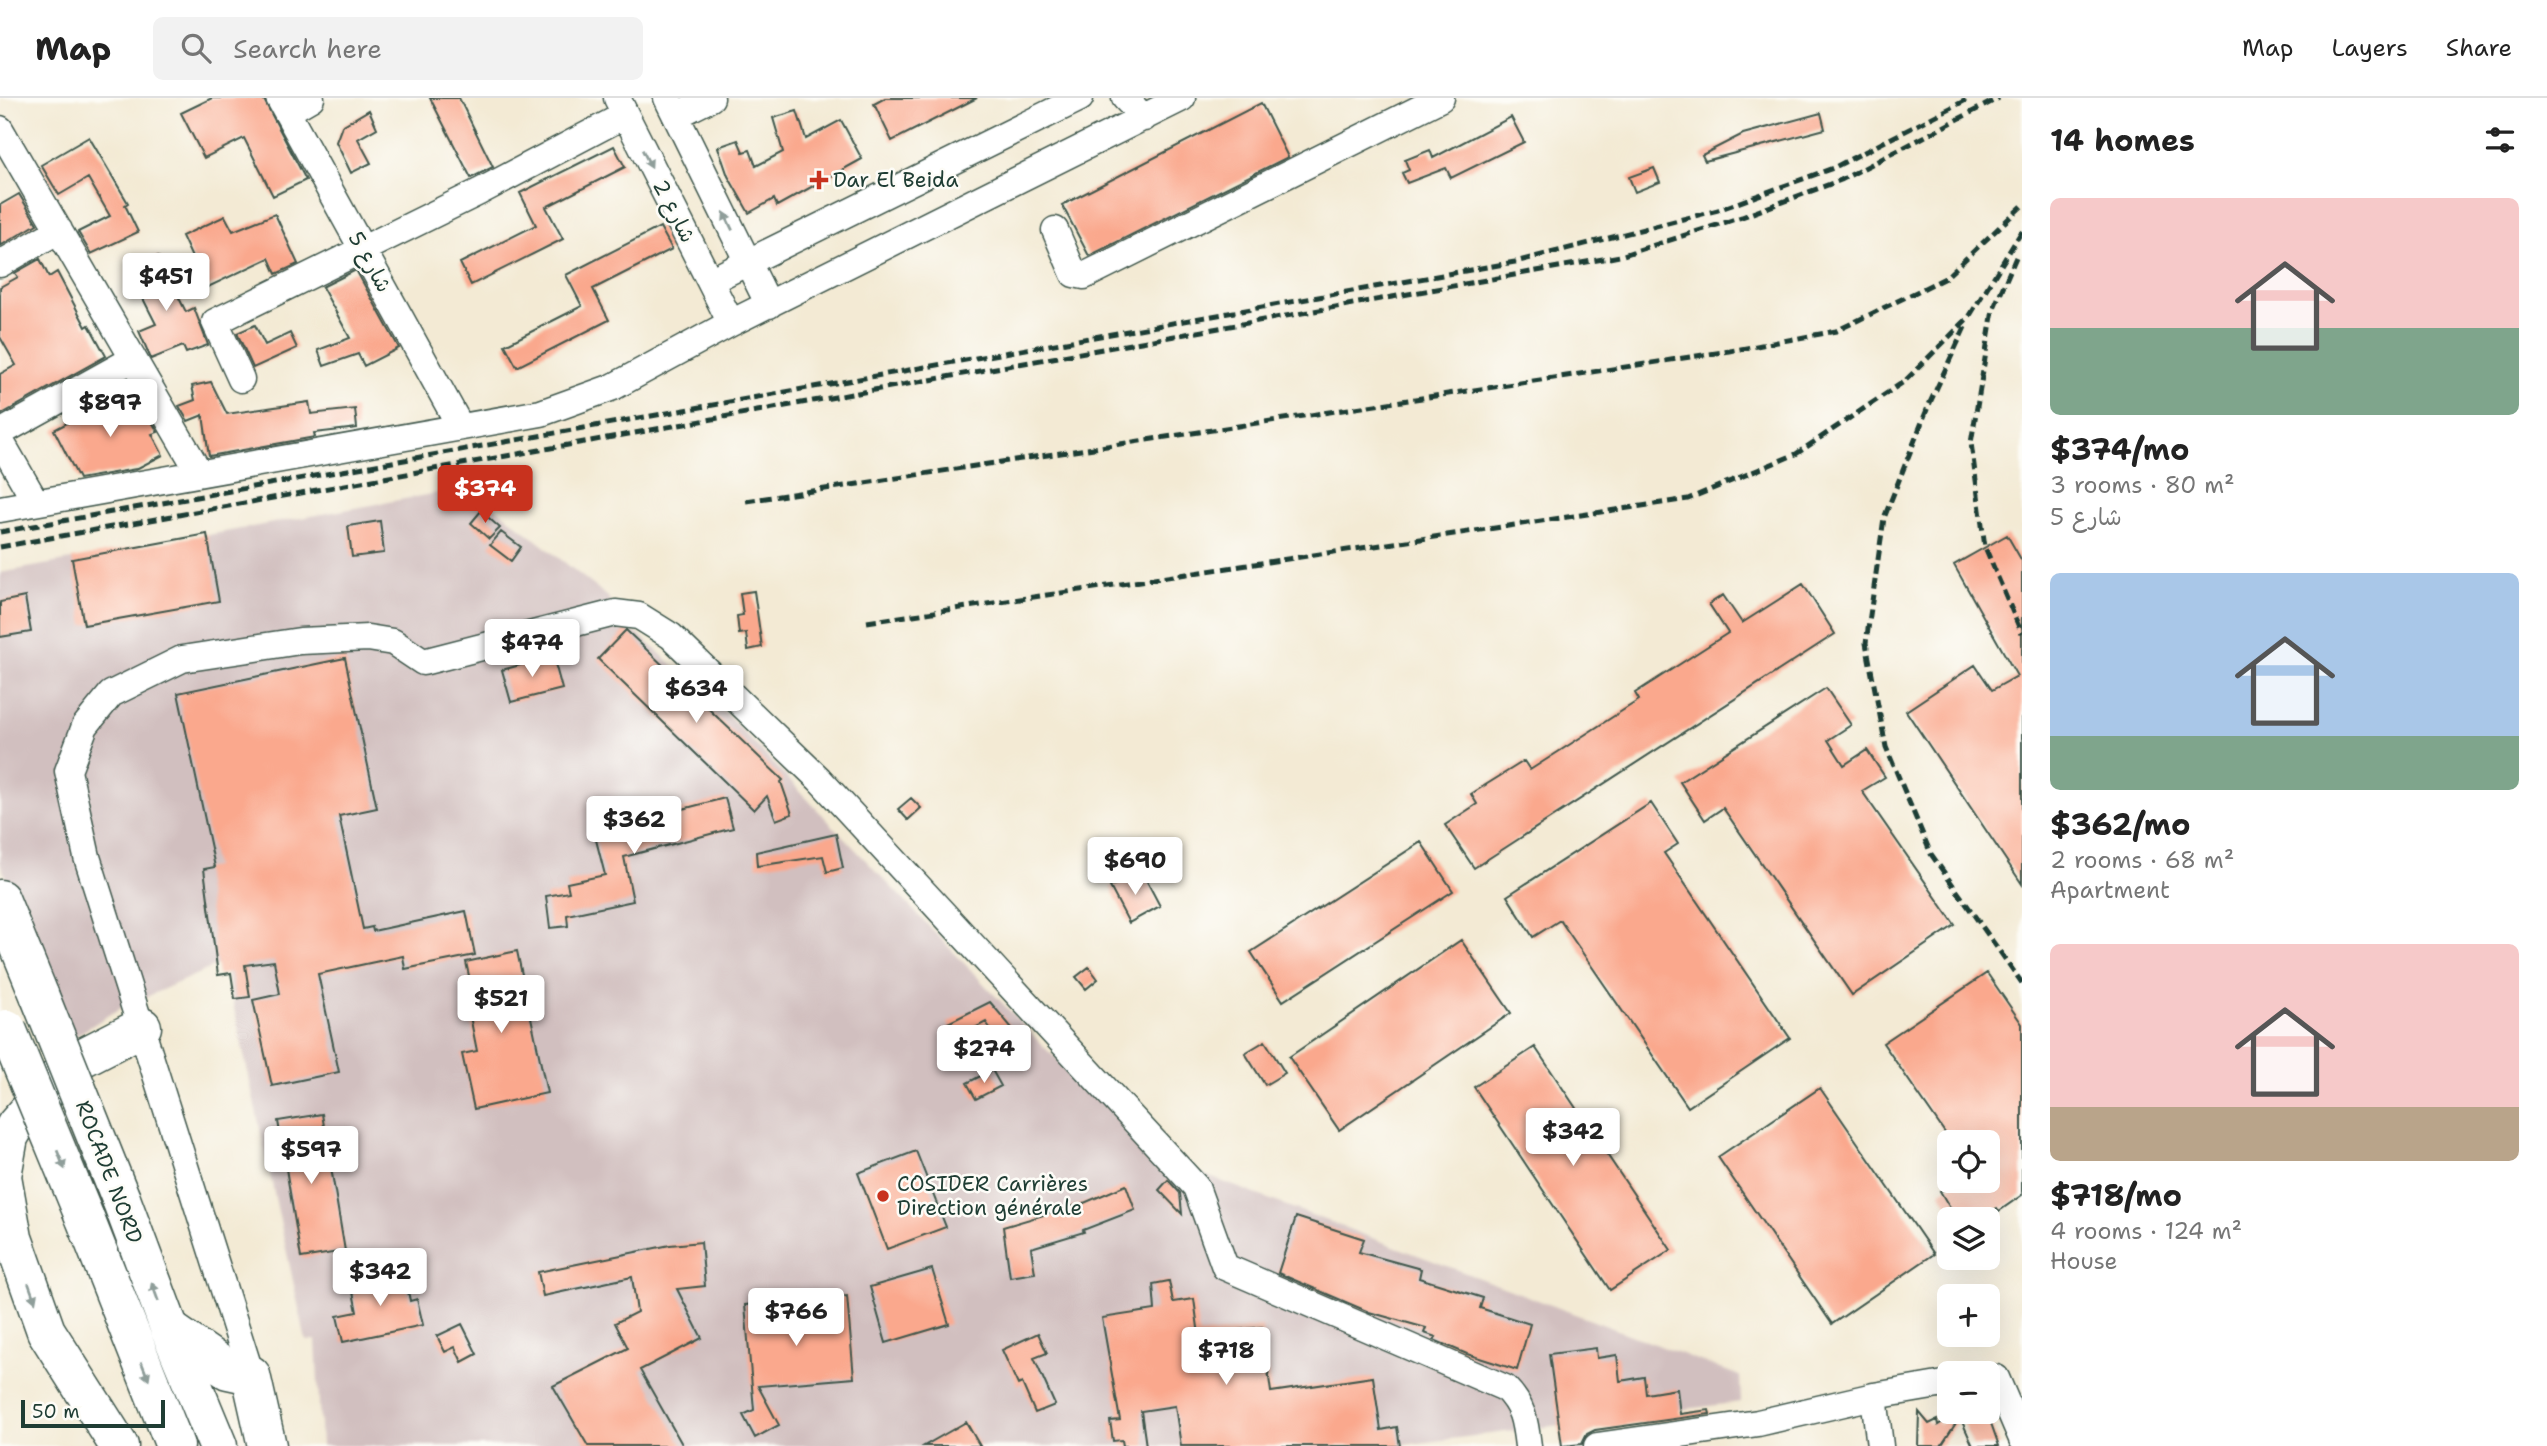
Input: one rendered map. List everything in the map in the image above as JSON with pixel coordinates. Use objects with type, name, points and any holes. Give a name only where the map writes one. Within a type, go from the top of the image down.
[{"type":"highway","name":"ROCADE NORD","points":[[0,899],[218,1446]]},
{"type":"highway","name":"ROCADE NORD","points":[[4,1020],[175,1446]]},
{"type":"highway","points":[[119,1446],[46,1331],[13,1238],[2,1176],[9,1137],[16,1125],[70,1064],[142,1027]]},
{"type":"highway","points":[[170,1330],[228,1370],[251,1375],[267,1446]]},
{"type":"street","points":[[283,105],[312,98]]},
{"type":"street","points":[[672,107],[711,98]]},
{"type":"street","points":[[710,281],[1080,98]]},
{"type":"street","points":[[1125,98],[1144,118]]},
{"type":"street","points":[[0,509],[541,413],[613,387],[731,323],[1182,98]]},
{"type":"street","points":[[1055,230],[1074,274],[1084,276],[1441,98]]},
{"type":"street","name":"شارع 5","points":[[283,105],[460,426]]},
{"type":"street","points":[[242,379],[215,321],[479,192],[621,106]]},
{"type":"street","name":"شارع 2","points":[[621,106],[731,323]]},
{"type":"street","name":"شارع 2","points":[[672,107],[769,304]]},
{"type":"street","points":[[0,129],[199,472]]},
{"type":"street","points":[[0,264],[59,230]]},
{"type":"street","points":[[0,433],[133,359]]},
{"type":"street","points":[[0,440],[35,501]]},
{"type":"street","points":[[251,1375],[142,1027],[100,904],[68,771],[85,726],[111,694],[182,659],[211,652],[300,641],[368,638],[393,642],[423,662],[615,613],[639,616],[671,636],[819,779],[1166,1150],[1196,1187],[1226,1267],[1505,1388],[1519,1403],[1525,1421],[1528,1446]]},
{"type":"street","points":[[2002,1377],[2022,1438]]},
{"type":"street","points":[[1597,1446],[1758,1423],[1874,1396],[1937,1385]]},
{"type":"street","points":[[1874,1396],[1880,1446]]},
{"type":"shaded area","points":[[470,487],[608,597],[621,626],[640,635],[728,716],[1048,1051],[1178,1165],[1740,1376],[1741,1402],[1395,1446],[321,1446],[316,1340],[306,1341],[224,962],[115,1011],[69,1040],[0,863],[0,573]]},
{"type":"building","points":[[212,98],[263,98],[306,180],[273,196],[244,138],[204,158],[181,113]]},
{"type":"building","points":[[430,98],[459,98],[493,167],[471,178]]},
{"type":"building","points":[[885,98],[977,98],[892,141],[874,104]]},
{"type":"building","points":[[1261,103],[1288,157],[1089,256],[1062,205]]},
{"type":"building","points":[[369,110],[377,128],[358,139],[371,163],[351,173],[336,142],[342,126]]},
{"type":"building","points":[[797,111],[806,139],[841,120],[862,159],[777,206],[774,199],[749,213],[728,176],[718,147],[738,140],[743,152],[750,150],[756,166],[783,152],[773,118]]},
{"type":"building","points":[[1821,113],[1825,129],[1705,161],[1702,155],[1743,134]]},
{"type":"building","points":[[1511,117],[1524,142],[1451,178],[1446,168],[1407,183],[1402,173],[1409,170],[1405,160],[1430,150],[1433,158]]},
{"type":"building","points":[[89,137],[128,203],[125,205],[138,232],[91,254],[78,232],[110,216],[88,178],[59,195],[41,165]]},
{"type":"building","points":[[614,146],[625,167],[546,207],[563,239],[471,285],[460,263],[536,225],[520,193]]},
{"type":"building","points":[[1654,168],[1660,182],[1635,192],[1629,177]]},
{"type":"building","points":[[19,194],[37,224],[0,246],[0,205]]},
{"type":"building","points":[[275,214],[298,264],[276,274],[269,258],[206,288],[182,236],[225,216],[233,231]]},
{"type":"building","points":[[660,227],[672,249],[593,289],[609,320],[517,367],[505,345],[582,306],[566,275]]},
{"type":"building","points":[[158,256],[186,312],[194,308],[208,345],[186,353],[183,346],[151,359],[139,331],[156,324],[129,271]]},
{"type":"building","points":[[40,259],[49,277],[57,272],[86,327],[89,325],[106,356],[0,415],[0,374],[16,365],[0,337],[0,287],[18,277],[15,273]]},
{"type":"building","points":[[356,270],[399,348],[364,366],[358,354],[324,366],[318,350],[350,338],[322,287]]},
{"type":"building","points":[[255,325],[265,345],[290,333],[297,348],[253,368],[237,333]]},
{"type":"building","points":[[211,382],[227,414],[309,402],[311,414],[355,409],[357,428],[314,433],[315,437],[209,456],[203,415],[188,421],[179,406],[195,400],[192,386]]},
{"type":"building","points":[[129,390],[144,419],[149,417],[158,432],[152,434],[163,455],[136,469],[79,479],[54,430]]},
{"type":"building","points":[[481,511],[500,528],[489,539],[471,523]]},
{"type":"building","points":[[380,521],[384,553],[352,557],[348,526]]},
{"type":"building","points":[[501,532],[521,547],[511,561],[490,545]]},
{"type":"building","points":[[207,534],[219,601],[84,625],[72,559]]},
{"type":"building","points":[[2007,535],[2022,561],[2022,884],[1906,711],[1975,665],[1992,690],[2017,676],[1954,565]]},
{"type":"building","points":[[1803,584],[1835,634],[1474,868],[1445,825],[1477,804],[1471,794],[1524,761],[1530,770],[1639,700],[1635,693],[1728,633],[1709,604],[1723,595],[1742,623]]},
{"type":"building","points":[[754,591],[762,647],[748,650],[746,633],[739,634],[737,616],[743,615],[740,593]]},
{"type":"building","points":[[25,597],[31,632],[0,637],[0,602]]},
{"type":"building","points":[[626,630],[783,780],[781,782],[792,814],[776,820],[767,796],[754,810],[598,659]]},
{"type":"building","points":[[553,656],[562,689],[511,702],[502,670]]},
{"type":"building","points":[[345,658],[377,808],[339,816],[363,929],[372,927],[373,931],[466,911],[475,955],[405,969],[403,956],[318,974],[339,1072],[272,1086],[253,1000],[280,994],[274,961],[245,965],[250,997],[235,999],[231,973],[218,975],[204,869],[215,867],[178,693]]},
{"type":"building","points":[[1826,688],[1851,725],[1828,740],[1844,765],[1867,750],[1885,777],[1862,791],[1955,925],[1852,995],[1723,808],[1705,820],[1680,782]]},
{"type":"building","points":[[725,798],[733,828],[624,857],[633,901],[567,915],[568,926],[550,928],[546,896],[569,892],[567,883],[605,875],[594,832]]},
{"type":"building","points":[[911,798],[921,808],[908,820],[898,809]]},
{"type":"building","points":[[1651,803],[1678,844],[1664,853],[1790,1038],[1688,1107],[1560,920],[1533,937],[1507,896]]},
{"type":"building","points":[[836,834],[843,868],[827,872],[823,856],[757,866],[756,852]]},
{"type":"building","points":[[1421,842],[1453,891],[1283,1001],[1251,952]]},
{"type":"building","points":[[1141,870],[1160,906],[1129,923],[1110,887]]},
{"type":"building","points":[[1461,940],[1511,1013],[1339,1130],[1289,1057]]},
{"type":"building","points":[[517,951],[547,1093],[474,1109],[462,1054],[477,1051],[467,1001],[474,999],[466,962]]},
{"type":"building","points":[[1089,967],[1098,979],[1086,989],[1076,977]]},
{"type":"building","points":[[1987,973],[2022,1024],[2022,1195],[2000,1210],[2000,1207],[1949,1207],[1941,1193],[2000,1193],[2000,1130],[1943,1130],[1883,1043]]},
{"type":"building","points":[[990,1002],[1012,1028],[997,1039],[986,1022],[956,1038],[948,1023]]},
{"type":"building","points":[[1265,1041],[1285,1073],[1265,1085],[1245,1053]]},
{"type":"building","points":[[1535,1047],[1671,1250],[1610,1290],[1474,1087]]},
{"type":"building","points":[[992,1070],[1001,1086],[976,1099],[967,1083]]},
{"type":"building","points":[[1820,1088],[1934,1254],[1832,1324],[1718,1157]]},
{"type":"building","points":[[322,1114],[345,1251],[301,1258],[278,1121]]},
{"type":"building","name":"COSIDER Carrières Direction générale","points":[[916,1151],[946,1227],[887,1249],[858,1173]]},
{"type":"building","points":[[1168,1180],[1180,1193],[1182,1214],[1159,1190]]},
{"type":"building","points":[[1126,1185],[1135,1210],[1083,1230],[1084,1232],[1031,1248],[1035,1273],[1010,1277],[1003,1227],[1084,1203]]},
{"type":"building","points":[[1296,1217],[1364,1239],[1359,1252],[1421,1269],[1419,1278],[1483,1298],[1480,1308],[1530,1324],[1517,1370],[1434,1340],[1436,1337],[1424,1333],[1426,1328],[1369,1312],[1278,1273]]},
{"type":"building","points":[[701,1242],[705,1286],[677,1289],[702,1338],[640,1370],[683,1446],[588,1446],[553,1386],[628,1348],[615,1323],[637,1312],[632,1277],[543,1296],[538,1272],[670,1245]]},
{"type":"building","points":[[932,1269],[949,1324],[886,1343],[870,1287]]},
{"type":"building","points":[[404,1271],[410,1301],[417,1299],[423,1325],[343,1342],[337,1316],[357,1312],[351,1282]]},
{"type":"building","points":[[1169,1281],[1173,1302],[1194,1299],[1199,1335],[1262,1327],[1271,1392],[1373,1377],[1381,1430],[1397,1427],[1400,1446],[1181,1446],[1175,1406],[1141,1411],[1146,1446],[1123,1446],[1122,1440],[1113,1441],[1110,1421],[1120,1420],[1102,1318],[1155,1310],[1153,1284]]},
{"type":"building","points":[[847,1296],[854,1378],[758,1386],[779,1425],[755,1438],[743,1415],[754,1410],[745,1305]]},
{"type":"building","points":[[462,1324],[477,1354],[462,1362],[455,1347],[445,1352],[437,1336]]},
{"type":"building","points":[[1038,1333],[1047,1353],[1034,1358],[1055,1405],[1035,1413],[1022,1383],[1018,1385],[1002,1350]]},
{"type":"building","points":[[1596,1348],[1597,1358],[1617,1355],[1620,1381],[1644,1377],[1646,1394],[1677,1389],[1680,1414],[1709,1410],[1710,1414],[1595,1430],[1587,1434],[1582,1444],[1562,1446],[1549,1354]]},
{"type":"building","points":[[1919,1412],[1929,1424],[1937,1420],[1938,1425],[1955,1424],[1941,1446],[1918,1446]]},
{"type":"building","points":[[966,1422],[980,1446],[924,1446]]},
{"type":"building","points":[[1963,1424],[1991,1424],[1999,1446],[1973,1446]]},
{"type":"railway","points":[[0,532],[1515,262],[1718,210],[1833,168],[1970,98]]},
{"type":"railway","points":[[0,547],[1620,256],[1742,217],[1841,180],[1999,98]]},
{"type":"railway","points":[[746,501],[1730,351],[1836,331],[1945,278],[2022,206]]},
{"type":"railway","points":[[867,622],[1688,499],[1796,454],[1905,381],[1969,317],[2022,231]]},
{"type":"railway","points":[[2016,257],[1993,310],[1971,443],[1985,547],[2022,634]]},
{"type":"railway","points":[[1965,327],[1928,407],[1884,518],[1866,643],[1886,747],[1931,854],[2022,983]]},
{"type":"place","name":"Dar El Beida","points":[[819,180]]},
{"type":"place","name":"COSIDER Carrières Direction générale","points":[[883,1196]]}]
